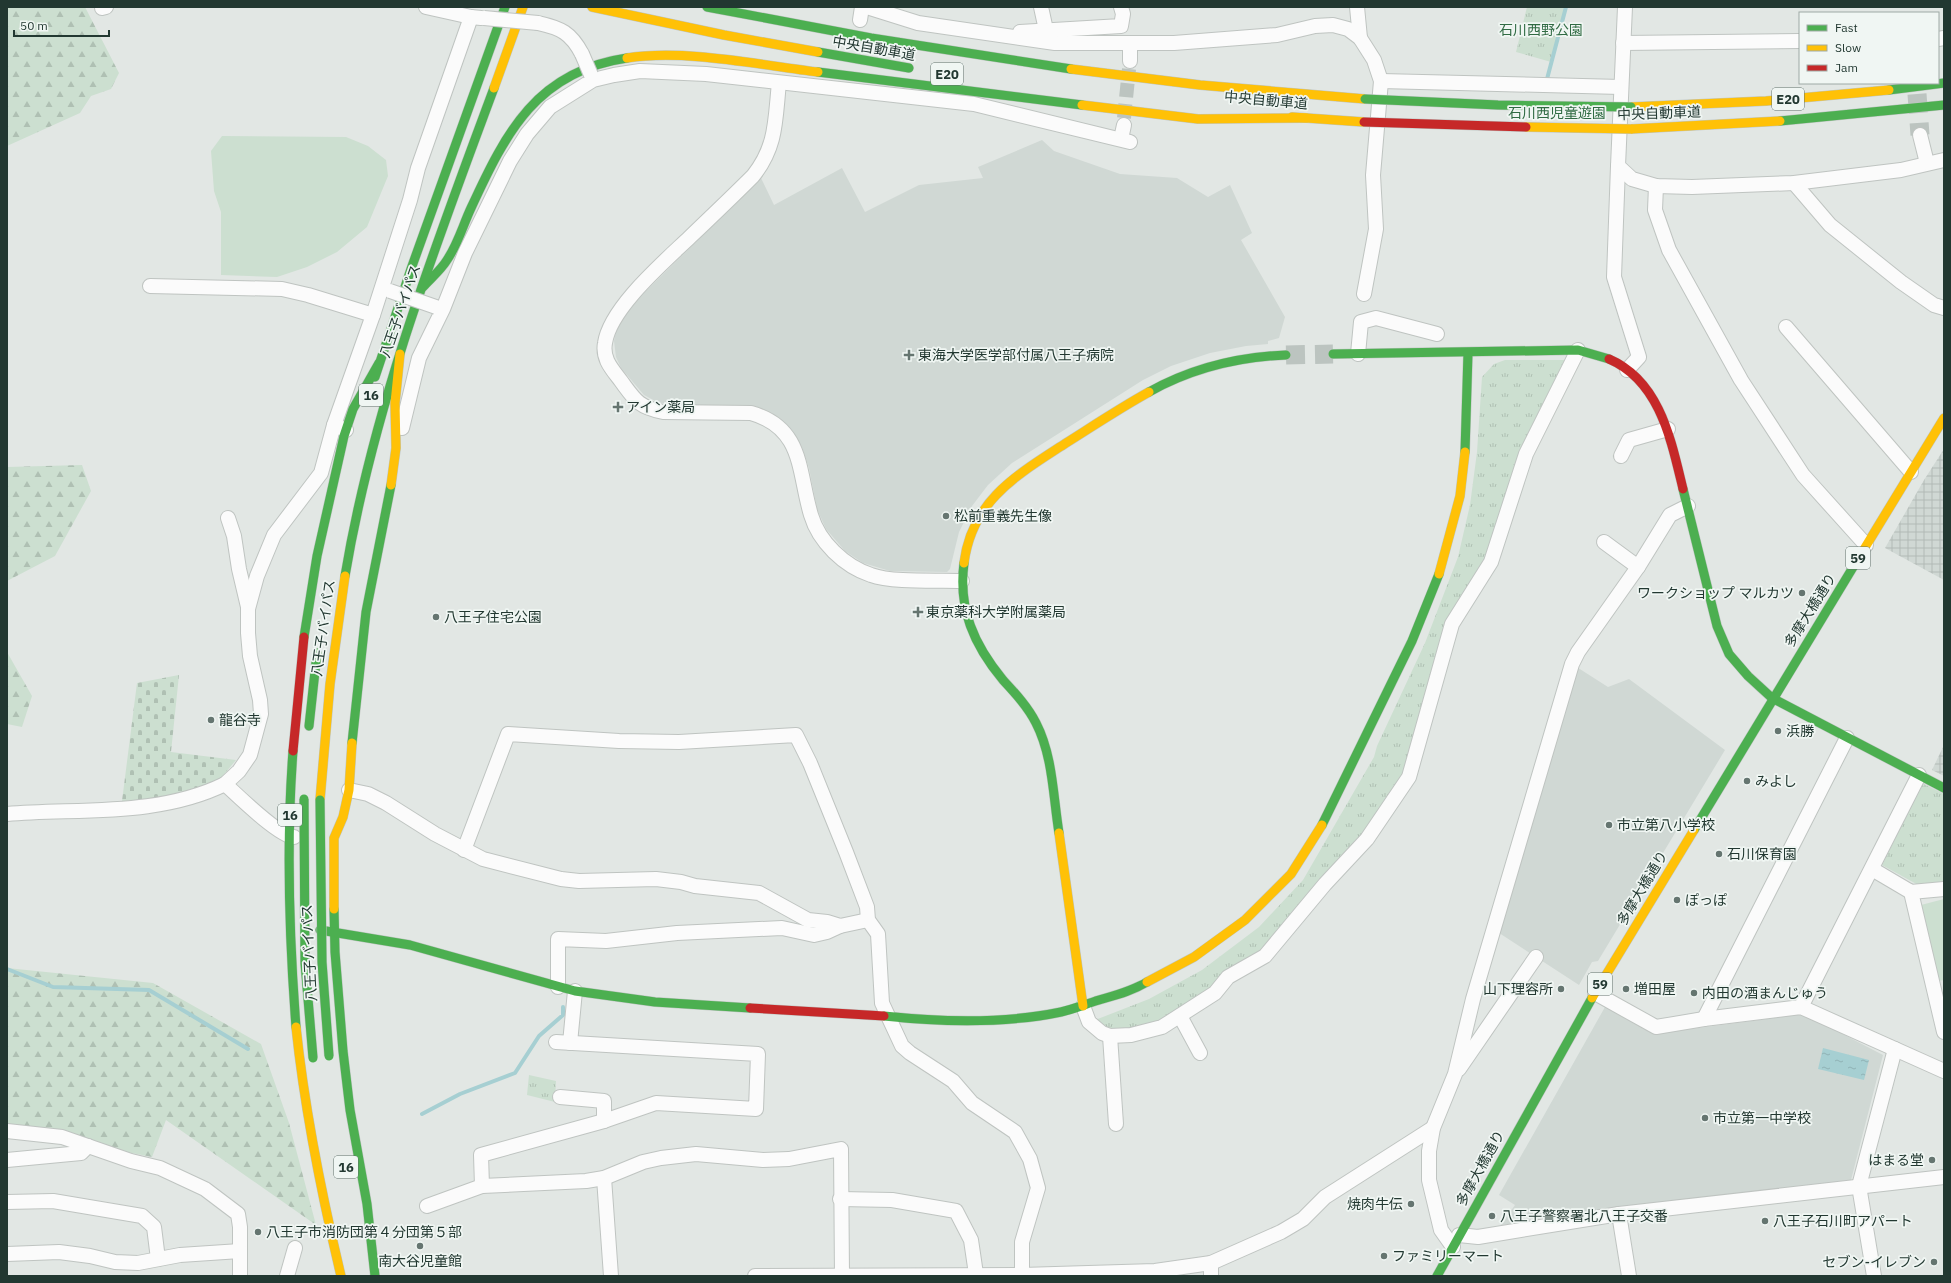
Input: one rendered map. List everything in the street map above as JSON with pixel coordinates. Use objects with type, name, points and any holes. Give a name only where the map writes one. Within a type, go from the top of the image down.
[{"type":"main road","name":"八王子バイパス","points":[[369,400],[379,363],[411,269],[506,7]]},
{"type":"main road","name":"八王子バイパス","points":[[330,1060],[322,962],[320,800],[331,668],[346,570],[370,460],[400,354],[523,7]]},
{"type":"main road","name":"中央自動車道","points":[[592,7],[724,35],[920,70]]},
{"type":"main road","name":"中央自動車道","points":[[707,7],[949,52],[1087,72],[1299,96],[1498,105],[1631,107],[1766,101],[1869,92],[1936,84]]},
{"type":"main road","points":[[423,287],[449,258],[469,211],[503,145],[519,119],[535,100],[551,86],[576,72],[599,63],[619,59],[641,56],[695,56],[1198,119],[1306,118]]},
{"type":"main road","name":"中央自動車道","points":[[1215,109],[1364,122],[1631,129],[1762,123],[1875,114],[1944,105]]},
{"type":"main road","points":[[1333,354],[1468,353],[1578,350],[1595,352],[1610,358],[1627,370],[1645,385],[1657,403],[1668,429],[1717,626],[1730,654],[1748,676],[1772,698],[1944,788]]},
{"type":"main road","points":[[290,927],[335,932],[410,945],[575,991],[655,1002],[921,1019],[1014,1018],[1061,1012],[1133,990],[1194,958],[1245,920],[1291,874],[1324,822],[1412,641],[1442,566],[1460,496],[1466,444],[1468,353]]},
{"type":"main road","points":[[375,1276],[367,1204],[350,1110],[338,992],[335,932],[334,838],[343,817],[349,790],[353,721],[366,612],[375,560],[392,482],[396,448],[395,403],[400,354]]},
{"type":"main road","points":[[1083,1006],[1069,893],[1050,762],[1036,722],[1027,707],[976,644],[965,614],[962,580],[968,541],[975,522],[986,506],[1002,488],[1022,471],[1134,400],[1180,377],[1207,367],[1257,356],[1286,355]]},
{"type":"main road","name":"16","points":[[341,1276],[324,1212],[299,1068],[290,927],[289,836],[292,754],[298,686],[316,558],[340,428],[351,414],[379,363]]},
{"type":"main road","name":"多摩大橋通り","points":[[1438,1276],[1456,1241],[1596,993],[1772,698],[1944,418]]},
{"type":"main road","points":[[383,468],[396,448]]},
{"type":"main road","points":[[346,570],[356,552],[368,510]]},
{"type":"main road","name":"八王子バイパス","points":[[308,738],[319,641]]},
{"type":"main road","name":"八王子バイパス","points":[[305,786],[306,962],[314,1061]]},
{"type":"main road","points":[[342,1237],[349,1276]]},
{"type":"main road","points":[[363,1254],[367,1276]]},
{"type":"street","points":[[102,7],[106,7]]},
{"type":"street","points":[[426,7],[477,18],[538,23],[556,27],[571,36],[582,54],[592,78]]},
{"type":"street","points":[[867,7],[918,23],[1055,43],[1174,43],[1277,35],[1314,26],[1333,25],[1348,29],[1360,38],[1374,60],[1381,81],[1373,176],[1376,229],[1364,294]]},
{"type":"street","points":[[1041,7],[1046,30]]},
{"type":"street","points":[[998,34],[1121,26],[1123,14],[1121,7]]},
{"type":"street","points":[[1357,7],[1360,38]]},
{"type":"street","points":[[1625,7],[1614,277],[1639,357],[1627,370]]},
{"type":"street","points":[[248,609],[257,576],[274,536],[321,474],[340,428],[373,315],[386,289],[418,168],[477,18]]},
{"type":"street","points":[[1623,43],[1799,41]]},
{"type":"street","points":[[1130,43],[1130,61]]},
{"type":"street","points":[[396,448],[419,358],[464,253],[510,161],[527,134],[550,107],[592,78],[640,71],[706,74],[974,104],[1125,141],[1124,125]]},
{"type":"street","points":[[1381,81],[1621,87]]},
{"type":"street","points":[[779,83],[771,148],[764,163],[753,176],[660,265],[624,305],[613,320],[604,344],[608,364],[639,404],[650,410],[663,412],[751,413],[765,417],[777,424],[786,433],[794,448],[801,466],[811,516],[821,536],[831,549],[848,563],[871,575],[889,579],[962,580]]},
{"type":"street","points":[[1920,136],[1927,163]]},
{"type":"street","points":[[1618,166],[1632,179],[1656,186],[1724,186],[1794,183],[1901,170],[1944,160]]},
{"type":"street","points":[[1794,183],[1830,225],[1901,282],[1934,305],[1944,308]]},
{"type":"street","points":[[1656,186],[1655,210],[1669,250],[1741,380],[1803,475],[1866,545]]},
{"type":"street","points":[[150,286],[282,289],[308,295],[373,315]]},
{"type":"street","points":[[386,289],[440,308]]},
{"type":"street","points":[[1358,354],[1361,322],[1376,318],[1437,334]]},
{"type":"street","points":[[1786,327],[1911,472]]},
{"type":"street","points":[[1083,1006],[1090,1022],[1102,1033],[1110,1036],[1131,1035],[1162,1027],[1215,993],[1228,977],[1265,956],[1325,884],[1367,839],[1409,777],[1452,624],[1491,562],[1526,454],[1578,350]]},
{"type":"street","points":[[1621,456],[1630,440],[1668,429]]},
{"type":"street","points":[[1688,506],[1670,515],[1638,567],[1578,652],[1572,664],[1479,978],[1455,1074],[1433,1128],[1429,1151],[1429,1180],[1441,1230],[1456,1241],[1619,1214],[1944,1177]]},
{"type":"street","points":[[7,814],[148,807],[205,794],[224,784],[239,771],[250,755],[261,714],[260,700],[250,656],[248,609],[239,569],[234,536],[228,518]]},
{"type":"street","points":[[1604,542],[1638,567]]},
{"type":"street","points":[[464,850],[508,734],[619,741],[679,742],[796,735],[810,762],[846,852],[867,907],[868,920],[878,934],[882,1003],[902,1046],[910,1053],[953,1081],[972,1103],[1015,1132],[1030,1158],[1038,1188],[1022,1242],[1022,1275]]},
{"type":"street","points":[[1704,1019],[1847,738]]},
{"type":"street","points":[[1801,1007],[1919,775]]},
{"type":"street","points":[[224,784],[275,828],[289,836],[334,838]]},
{"type":"street","points":[[349,790],[368,794],[386,803],[464,850],[483,859],[561,879],[579,881],[656,879],[681,882],[695,886],[759,893],[808,920],[827,922],[840,926]]},
{"type":"street","points":[[1872,869],[1911,892],[1944,889]]},
{"type":"street","points":[[1911,892],[1944,1032]]},
{"type":"street","points":[[558,987],[558,939],[606,941],[677,933],[782,928],[814,935],[827,932],[840,926],[868,920]]},
{"type":"street","points":[[1455,1074],[1536,957]]},
{"type":"street","points":[[570,1043],[575,991]]},
{"type":"street","points":[[1596,993],[1656,1027],[1704,1019],[1801,1007],[1944,1071]]},
{"type":"street","points":[[1180,1016],[1200,1053]]},
{"type":"street","points":[[1110,1036],[1116,1124]]},
{"type":"street","points":[[482,1186],[481,1155],[604,1122],[656,1103],[756,1109],[758,1054],[556,1042]]},
{"type":"street","points":[[1874,1276],[1859,1186],[1895,1049]]},
{"type":"street","points":[[560,1097],[604,1101],[604,1122]]},
{"type":"street","points":[[755,1276],[1022,1275],[1211,1269],[1303,1219],[1325,1197],[1433,1128]]},
{"type":"street","points":[[7,1131],[62,1137],[131,1161],[160,1168],[184,1178],[222,1200],[238,1214],[240,1276]]},
{"type":"street","points":[[7,1160],[81,1153],[88,1146]]},
{"type":"street","points":[[427,1206],[482,1186],[546,1184],[604,1178],[643,1162],[661,1158],[696,1154],[763,1160],[789,1159],[841,1149],[840,1199],[842,1276]]},
{"type":"street","points":[[604,1178],[611,1276]]},
{"type":"street","points":[[840,1199],[892,1200],[956,1211],[971,1240],[976,1274]]},
{"type":"street","points":[[7,1202],[52,1201],[142,1216],[154,1227],[158,1259]]},
{"type":"street","points":[[1619,1214],[1629,1276]]},
{"type":"street","points":[[287,1276],[295,1248]]},
{"type":"street","points":[[7,1254],[59,1252],[90,1256],[115,1262],[138,1263],[180,1255],[240,1251]]},
{"type":"shaded area","name":"東海大学医学部付属八王子病院","points":[[1042,140],[1054,151],[1120,174],[1177,178],[1208,197],[1230,185],[1252,233],[1241,240],[1285,317],[1279,338],[1268,341],[1268,344],[1246,346],[1210,353],[1171,366],[1143,380],[1012,463],[988,485],[972,506],[959,532],[950,569],[947,572],[890,571],[863,563],[845,551],[826,529],[817,509],[809,468],[802,447],[792,430],[772,413],[755,406],[747,405],[670,405],[657,402],[644,395],[621,368],[616,357],[614,341],[616,331],[626,313],[646,291],[761,178],[774,205],[842,168],[865,212],[919,185],[983,178],[978,167]]},
{"type":"shaded area","points":[[1944,449],[1944,580],[1885,548],[1924,480]]},
{"type":"shaded area","points":[[1572,664],[1608,687],[1629,679],[1725,750],[1598,961],[1592,962],[1579,985],[1493,929]]},
{"type":"shaded area","points":[[1944,745],[1944,776],[1932,770]]},
{"type":"shaded area","name":"市立第一中学校","points":[[1605,1007],[1653,1034],[1804,1014],[1883,1055],[1851,1180],[1501,1225],[1515,1205],[1499,1195]]},
{"type":"green space","points":[[7,7],[85,7],[119,73],[111,89],[91,96],[80,113],[7,146]]},
{"type":"green space","name":"石川西野公園","points":[[1527,7],[1566,8],[1551,62],[1516,52]]},
{"type":"green space","points":[[222,136],[346,137],[368,146],[386,160],[388,176],[367,227],[337,252],[307,267],[277,277],[221,275],[221,212],[214,191],[211,151]]},
{"type":"green space","points":[[1505,360],[1572,360],[1526,454],[1491,562],[1452,624],[1409,777],[1285,933],[1215,993],[1131,1035],[1090,1022],[1149,999],[1202,970],[1259,927],[1303,880],[1374,757],[1377,746],[1425,643],[1458,557],[1470,505],[1477,452],[1482,377],[1494,364]]},
{"type":"green space","points":[[82,465],[91,491],[55,556],[7,581],[7,467]]},
{"type":"green space","points":[[7,652],[32,696],[22,727],[7,724]]},
{"type":"green space","points":[[179,675],[171,752],[236,760],[221,778],[196,791],[159,801],[122,801],[137,683]]},
{"type":"green space","points":[[1922,783],[1944,794],[1944,881],[1920,886],[1882,865]]},
{"type":"green space","points":[[1944,899],[1944,980],[1938,981],[1921,905]]},
{"type":"green space","points":[[7,968],[153,983],[261,1044],[289,1123],[316,1225],[166,1120],[152,1157],[7,1128]]},
{"type":"green space","points":[[529,1075],[556,1081],[555,1102],[527,1095]]},
{"type":"water","points":[[1823,1048],[1869,1060],[1864,1080],[1818,1069]]},
{"type":"waterway","points":[[1547,79],[1566,7]]},
{"type":"waterway","points":[[7,969],[53,987],[149,990],[248,1049]]},
{"type":"waterway","points":[[422,1114],[460,1094],[515,1073],[539,1036],[563,1015],[563,1007]]},
{"type":"tunnel","points":[[1124,118],[1129,69]]},
{"type":"tunnel","points":[[1917,94],[1920,135]]},
{"type":"tunnel","points":[[1286,355],[1333,354]]},
{"type":"traffic: fast","points":[[375,377],[411,269],[505,7]]},
{"type":"traffic: fast","points":[[707,7],[871,38],[1071,69]]},
{"type":"traffic: fast","points":[[818,52],[909,68]]},
{"type":"traffic: fast","points":[[423,287],[442,267],[451,254],[497,154],[528,109],[547,91],[570,76],[596,65],[627,58]]},
{"type":"traffic: fast","points":[[818,72],[1082,105]]},
{"type":"traffic: fast","points":[[1939,84],[1944,83]]},
{"type":"traffic: fast","points":[[1889,90],[1936,84]]},
{"type":"traffic: fast","points":[[345,576],[357,513],[389,390],[428,268],[494,88]]},
{"type":"traffic: fast","points":[[1365,99],[1498,105],[1631,107]]},
{"type":"traffic: fast","points":[[1780,121],[1944,105]]},
{"type":"traffic: fast","points":[[1333,354],[1578,350],[1609,359]]},
{"type":"traffic: fast","points":[[1465,452],[1468,353]]},
{"type":"traffic: fast","points":[[1149,392],[1182,376],[1215,365],[1250,358],[1286,355]]},
{"type":"traffic: fast","points":[[304,637],[317,556],[344,436],[353,409],[379,363]]},
{"type":"traffic: fast","points":[[352,743],[366,612],[391,485]]},
{"type":"traffic: fast","points":[[1683,489],[1717,626],[1729,654],[1748,676],[1772,698],[1944,788]]},
{"type":"traffic: fast","points":[[964,563],[963,596],[970,626],[976,640],[993,667],[1029,711],[1042,736],[1052,776],[1059,833]]},
{"type":"traffic: fast","points":[[1694,830],[1855,564]]},
{"type":"traffic: fast","points":[[1322,825],[1412,641],[1439,574]]},
{"type":"traffic: fast","points":[[309,726],[317,653]]},
{"type":"traffic: fast","points":[[293,751],[289,889],[296,1027]]},
{"type":"traffic: fast","points":[[304,799],[305,963],[313,1058]]},
{"type":"traffic: fast","points":[[320,800],[322,962],[329,1056]]},
{"type":"traffic: fast","points":[[334,909],[335,952],[343,1051],[350,1110],[367,1204],[375,1276]]},
{"type":"traffic: fast","points":[[320,930],[410,945],[575,991],[655,1002],[750,1008]]},
{"type":"traffic: fast","points":[[884,1016],[950,1021],[1017,1019],[1061,1012],[1136,988],[1147,982]]},
{"type":"traffic: fast","points":[[1437,1276],[1592,998]]},
{"type":"traffic: slow","points":[[494,88],[523,7]]},
{"type":"traffic: slow","points":[[592,7],[724,35],[818,52]]},
{"type":"traffic: slow","points":[[627,58],[673,55],[722,59],[818,72]]},
{"type":"traffic: slow","points":[[1071,69],[1200,85],[1365,99]]},
{"type":"traffic: slow","points":[[1631,107],[1766,101],[1889,90]]},
{"type":"traffic: slow","points":[[1082,105],[1198,119],[1306,118]]},
{"type":"traffic: slow","points":[[1292,117],[1364,122]]},
{"type":"traffic: slow","points":[[1631,129],[1780,121]]},
{"type":"traffic: slow","points":[[1526,127],[1631,129]]},
{"type":"traffic: slow","points":[[391,485],[396,448],[395,403],[400,354]]},
{"type":"traffic: slow","points":[[964,563],[969,541],[976,522],[987,506],[1014,478],[1149,392]]},
{"type":"traffic: slow","points":[[1855,564],[1944,418]]},
{"type":"traffic: slow","points":[[1439,574],[1460,496],[1465,452]]},
{"type":"traffic: slow","points":[[320,800],[330,684],[345,576]]},
{"type":"traffic: slow","points":[[334,909],[334,838],[343,817],[349,790],[352,743]]},
{"type":"traffic: slow","points":[[1147,982],[1194,957],[1245,920],[1291,874],[1322,825]]},
{"type":"traffic: slow","points":[[1592,998],[1694,830]]},
{"type":"traffic: slow","points":[[1059,833],[1083,1006]]},
{"type":"traffic: slow","points":[[296,1027],[314,1152],[341,1276]]},
{"type":"traffic: jam","points":[[1364,122],[1526,127]]},
{"type":"traffic: jam","points":[[1609,359],[1626,369],[1640,382],[1652,397],[1668,432],[1683,489]]},
{"type":"traffic: jam","points":[[293,751],[304,637]]},
{"type":"traffic: jam","points":[[750,1008],[884,1016]]},
{"type":"place","name":"東海大学医学部付属八王子病院","points":[[909,355]]},
{"type":"place","name":"アイン薬局","points":[[618,407]]},
{"type":"place","name":"松前重義先生像","points":[[946,516]]},
{"type":"place","name":"ワークショップ マルカツ","points":[[1802,593]]},
{"type":"place","name":"東京薬科大学附属薬局","points":[[918,612]]},
{"type":"place","name":"八王子住宅公園","points":[[436,617]]},
{"type":"place","name":"龍谷寺","points":[[211,720]]},
{"type":"place","name":"浜勝","points":[[1778,731]]},
{"type":"place","name":"みよし","points":[[1747,781]]},
{"type":"place","name":"市立第八小学校","points":[[1609,825]]},
{"type":"place","name":"石川保育園","points":[[1719,854]]},
{"type":"place","name":"ぽっぽ","points":[[1677,900]]},
{"type":"place","name":"山下理容所","points":[[1561,989]]},
{"type":"place","name":"増田屋","points":[[1626,989]]},
{"type":"place","name":"内田の酒まんじゅう","points":[[1694,993]]},
{"type":"place","name":"市立第一中学校","points":[[1705,1118]]},
{"type":"place","name":"はまる堂","points":[[1932,1160]]},
{"type":"place","name":"焼肉牛伝","points":[[1411,1204]]},
{"type":"place","name":"八王子警察署北八王子交番","points":[[1492,1216]]},
{"type":"place","name":"八王子石川町アパート","points":[[1765,1221]]},
{"type":"place","name":"八王子市消防団第４分団第５部","points":[[258,1232]]},
{"type":"place","name":"南大谷児童館","points":[[420,1246]]},
{"type":"place","name":"ファミリーマート","points":[[1384,1256]]},
{"type":"place","name":"セブン-イレブン","points":[[1934,1262]]},
{"type":"park label","name":"石川西児童遊園","points":[[1557,113]]}]
